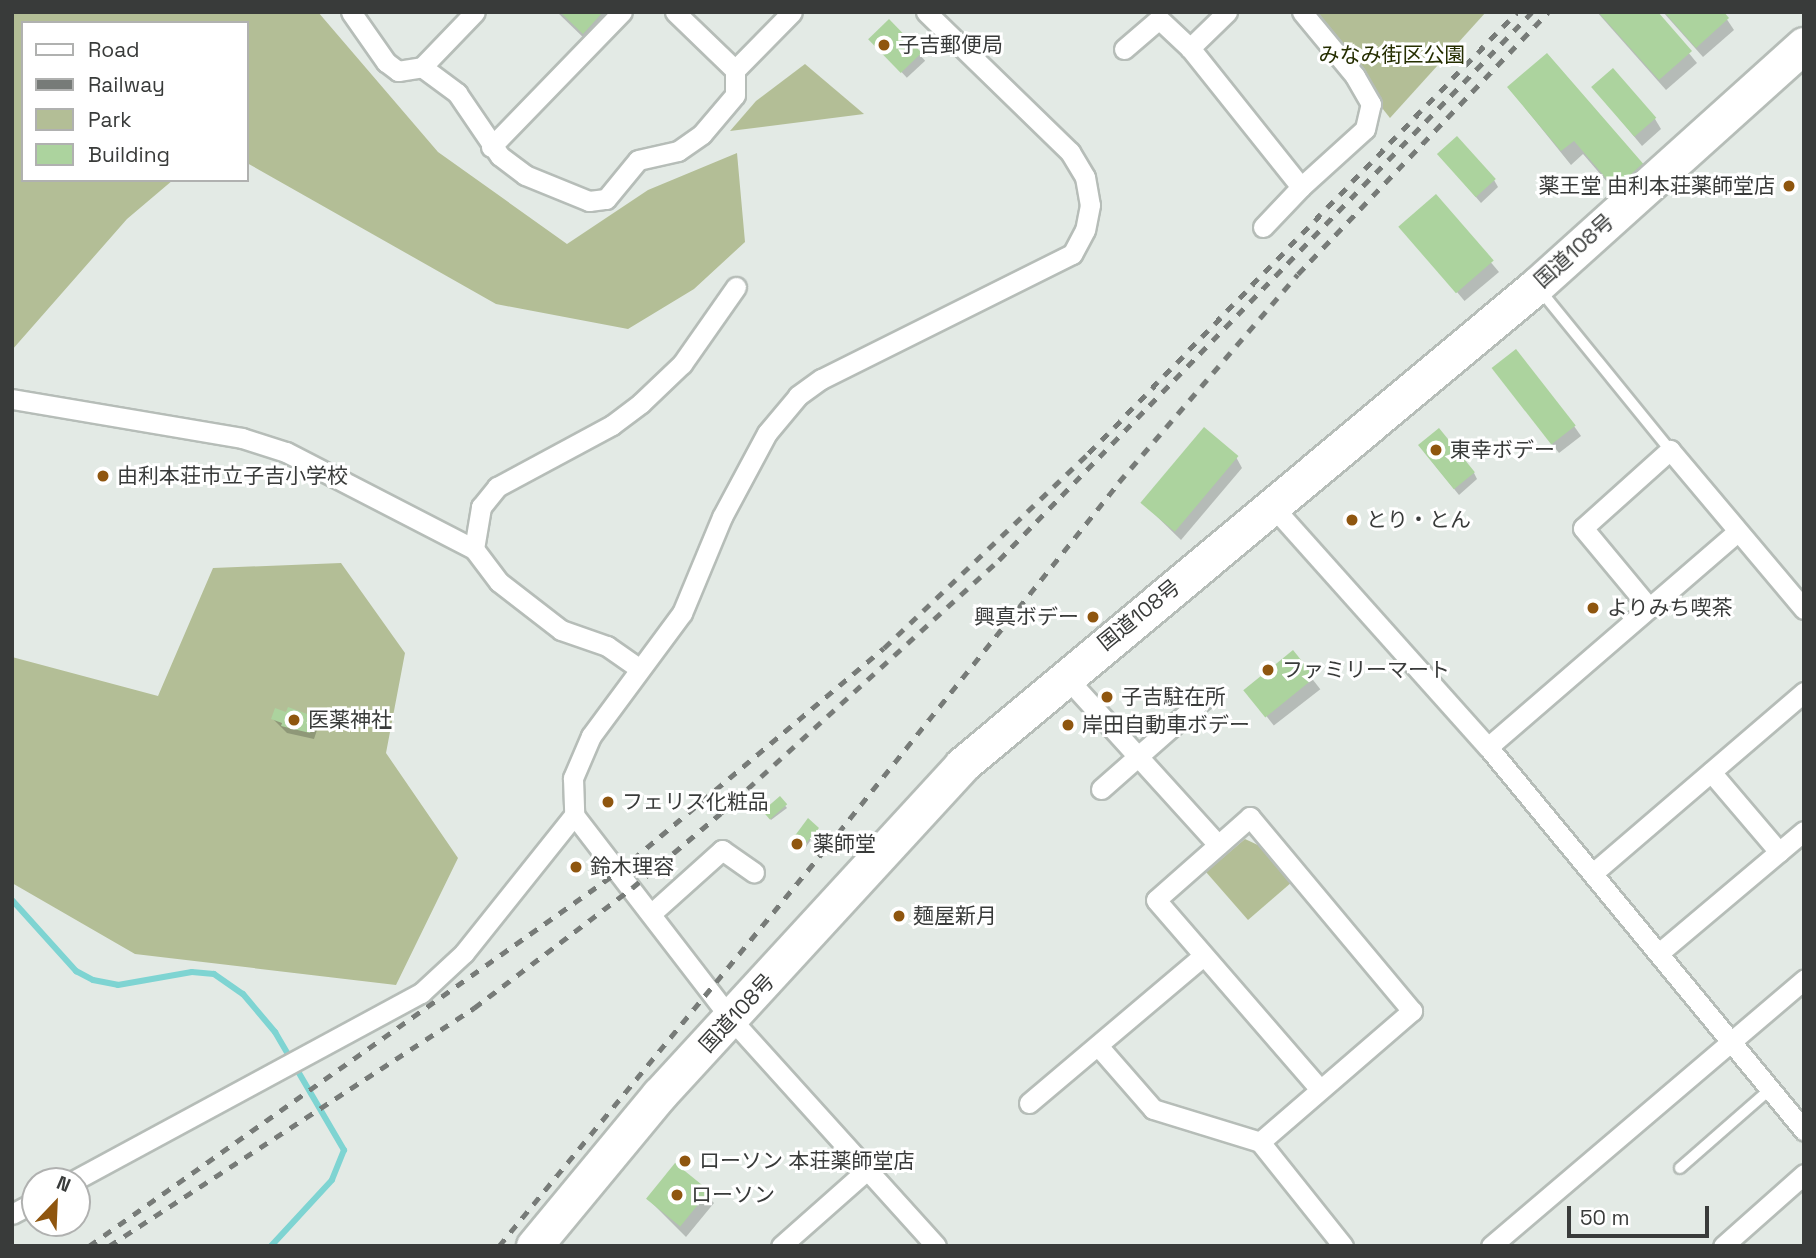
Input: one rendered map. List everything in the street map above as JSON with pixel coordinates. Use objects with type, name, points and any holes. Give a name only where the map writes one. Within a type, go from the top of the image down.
[{"type":"highway","name":"国道108号","points":[[534,1246],[659,1095],[732,1020],[962,765],[1065,676],[1274,508],[1536,286],[1804,45]]},
{"type":"street","points":[[351,12],[386,62],[398,71],[422,67],[475,12]]},
{"type":"street","points":[[491,148],[622,12]]},
{"type":"street","points":[[675,12],[735,69]]},
{"type":"street","points":[[422,67],[457,93],[491,148],[525,176],[589,201],[606,199],[638,159],[678,151],[702,134],[735,95],[735,69],[792,12]]},
{"type":"street","points":[[926,12],[1070,152],[1084,177],[1088,195],[1085,230],[1072,254],[821,379],[798,396],[767,433],[722,517],[682,613],[638,668],[591,736],[573,778],[574,815],[653,912],[732,1020],[936,1246]]},
{"type":"street","points":[[1189,48],[1227,12]]},
{"type":"street","points":[[1263,227],[1301,187],[1365,129],[1371,104],[1355,76],[1302,12]]},
{"type":"street","points":[[1124,49],[1159,19],[1189,48],[1301,187]]},
{"type":"street","points":[[474,549],[481,507],[497,487],[612,425],[640,403],[682,364],[736,287]]},
{"type":"street","points":[[12,400],[242,438],[286,452],[474,549],[499,582],[561,630],[607,646],[638,668]]},
{"type":"street","points":[[1647,606],[1583,528],[1670,450],[1804,609]]},
{"type":"street","points":[[1274,508],[1488,747],[1733,1041],[1769,1090],[1801,1120]]},
{"type":"street","points":[[1488,747],[1647,606],[1737,532]]},
{"type":"street","points":[[1065,676],[1218,845]]},
{"type":"street","points":[[1593,873],[1804,692]]},
{"type":"street","points":[[1101,789],[1203,699]]},
{"type":"street","points":[[1711,772],[1779,852]]},
{"type":"street","points":[[91,1171],[258,1078],[421,993],[464,953],[574,815]]},
{"type":"street","points":[[1260,1142],[1412,1011],[1250,817],[1156,900],[1202,957],[1320,1089]]},
{"type":"street","points":[[1660,953],[1804,831]]},
{"type":"street","points":[[653,912],[722,850],[754,872]]},
{"type":"street","points":[[1029,1103],[1099,1047],[1202,957]]},
{"type":"street","points":[[1491,1246],[1804,980]]},
{"type":"street","points":[[1099,1047],[1153,1108],[1260,1142],[1343,1246]]},
{"type":"street","points":[[781,1246],[868,1169]]},
{"type":"street","points":[[1723,1246],[1804,1174]]},
{"type":"lane","points":[[1536,286],[1670,450]]},
{"type":"lane","points":[[1680,1168],[1769,1090]]},
{"type":"green space","points":[[12,12],[318,12],[438,152],[567,244],[648,190],[737,153],[745,242],[694,289],[628,329],[496,304],[248,164],[248,21],[21,21],[21,182],[171,182],[127,219],[12,350]]},
{"type":"green space","name":"みなみ街区公園","points":[[1306,12],[1486,12],[1390,118]]},
{"type":"green space","points":[[805,64],[864,114],[730,131],[756,101]]},
{"type":"green space","points":[[341,563],[405,653],[386,753],[458,858],[396,985],[135,954],[12,883],[12,657],[158,696],[213,568]]},
{"type":"green space","points":[[1245,839],[1260,846],[1292,882],[1248,920],[1206,872]]},
{"type":"building","points":[[560,12],[603,12],[583,34]]},
{"type":"building","points":[[1598,12],[1658,12],[1692,51],[1659,80]]},
{"type":"building","points":[[1664,12],[1724,12],[1729,18],[1696,48]]},
{"type":"building","points":[[889,19],[922,53],[901,73],[868,39]]},
{"type":"building","points":[[1547,53],[1646,167],[1617,191],[1574,141],[1561,151],[1507,87]]},
{"type":"building","points":[[1613,68],[1656,118],[1634,137],[1591,87]]},
{"type":"building","points":[[1457,136],[1496,179],[1476,197],[1437,154]]},
{"type":"building","points":[[1436,194],[1494,260],[1456,293],[1398,227]]},
{"type":"building","points":[[1516,349],[1576,425],[1551,445],[1492,368]]},
{"type":"building","points":[[1204,427],[1238,456],[1175,532],[1140,503]]},
{"type":"building","points":[[1439,428],[1475,472],[1454,489],[1418,445]]},
{"type":"building","points":[[1293,650],[1315,677],[1265,717],[1243,690]]},
{"type":"building","name":"医薬神社","points":[[288,707],[310,715],[315,721],[310,733],[281,726],[282,723],[271,719],[275,708],[286,712]]},
{"type":"building","points":[[780,796],[787,804],[770,819],[763,811]]},
{"type":"building","points":[[808,818],[819,828],[802,848],[791,841]]},
{"type":"building","name":"ローソン","points":[[675,1163],[709,1191],[680,1226],[646,1199]]},
{"type":"waterway","points":[[12,900],[76,971],[93,980],[118,985],[192,972],[214,974],[243,994],[275,1032],[344,1150],[332,1180],[271,1246]]},
{"type":"railway","points":[[89,1246],[619,871],[884,648],[1089,453],[1517,12]]},
{"type":"railway","points":[[109,1246],[474,1008],[632,888],[721,813],[999,560],[1532,12]]},
{"type":"railway","points":[[499,1246],[827,847],[1119,482],[1298,274],[1548,12]]},
{"type":"place","name":"子吉郵便局","points":[[884,45]]},
{"type":"place","name":"薬王堂 由利本荘薬師堂店","points":[[1789,186]]},
{"type":"place","name":"東幸ボデー","points":[[1436,450]]},
{"type":"place","name":"由利本荘市立子吉小学校","points":[[103,476]]},
{"type":"place","name":"とり・とん","points":[[1352,520]]},
{"type":"place","name":"よりみち喫茶","points":[[1593,608]]},
{"type":"place","name":"興真ボデー","points":[[1093,617]]},
{"type":"place","name":"ファミリーマート","points":[[1268,670]]},
{"type":"place","name":"子吉駐在所","points":[[1107,697]]},
{"type":"place","name":"医薬神社","points":[[294,720]]},
{"type":"place","name":"岸田自動車ボデー","points":[[1068,725]]},
{"type":"place","name":"フェリス化粧品","points":[[608,802]]},
{"type":"place","name":"薬師堂","points":[[797,844]]},
{"type":"place","name":"鈴木理容","points":[[576,867]]},
{"type":"place","name":"麺屋新月","points":[[899,916]]},
{"type":"place","name":"ローソン 本荘薬師堂店","points":[[685,1161]]},
{"type":"place","name":"ローソン","points":[[677,1195]]}]
